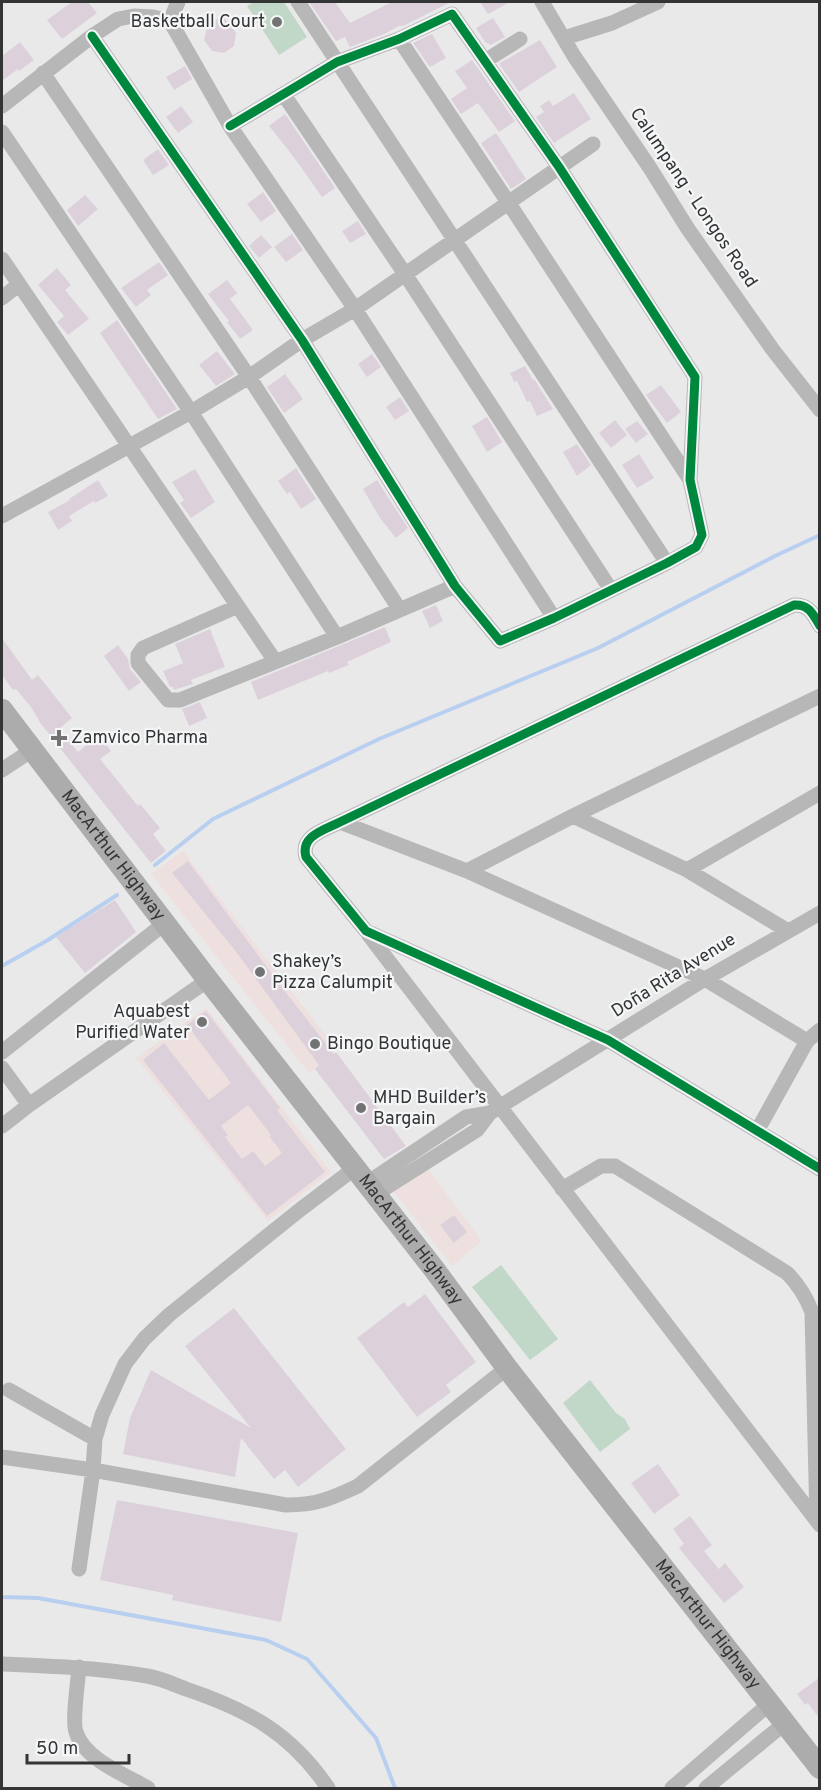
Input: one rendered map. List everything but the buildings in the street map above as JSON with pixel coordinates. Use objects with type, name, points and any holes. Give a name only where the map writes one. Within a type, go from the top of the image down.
[{"type":"highway","name":"MacArthur Highway","points":[[2,710],[208,980],[434,1269],[507,1368],[819,1768]]},
{"type":"street","points":[[170,21],[178,2]]},
{"type":"street","points":[[298,2],[668,564]]},
{"type":"street","name":"Calumpang - Longos Road","points":[[542,2],[688,229],[773,350],[819,410]]},
{"type":"street","points":[[564,38],[612,23],[658,2]]},
{"type":"street","points":[[92,36],[302,340],[455,586],[500,641],[668,564],[696,547],[702,535],[690,480],[695,376],[559,167],[452,14],[399,39],[337,62],[230,126]]},
{"type":"street","points":[[2,106],[92,36],[118,19],[134,16],[170,21],[230,126],[355,309],[554,618]]},
{"type":"street","points":[[399,39],[690,480]]},
{"type":"street","points":[[485,61],[520,39]]},
{"type":"street","points":[[43,73],[249,377],[400,610]]},
{"type":"street","points":[[284,95],[405,274],[610,590]]},
{"type":"street","points":[[2,132],[191,412],[338,637]]},
{"type":"street","points":[[2,516],[191,412],[249,377],[302,340],[355,309],[593,144]]},
{"type":"street","points":[[2,259],[275,661]]},
{"type":"street","points":[[2,298],[18,285]]},
{"type":"street","points":[[237,607],[143,648],[138,655],[138,663],[163,696],[174,701],[338,637],[455,586]]},
{"type":"street","points":[[818,1523],[562,1189],[494,1110],[366,931],[306,858],[304,849],[308,839],[340,822],[794,605],[803,605],[811,610],[819,626]]},
{"type":"street","points":[[467,871],[573,816],[819,696]]},
{"type":"street","points":[[2,771],[33,750]]},
{"type":"street","points":[[687,870],[819,793]]},
{"type":"street","points":[[573,816],[687,870],[788,931]]},
{"type":"street","points":[[340,822],[467,871],[705,979],[807,1041]]},
{"type":"street","name":"Doña Rita Avenue","points":[[79,1569],[93,1470],[95,1439],[102,1415],[125,1364],[144,1339],[177,1308],[301,1209],[366,1182],[466,1117],[494,1110],[705,979],[819,913]]},
{"type":"street","points":[[2,1052],[165,923]]},
{"type":"street","points":[[366,931],[608,1040],[819,1169]]},
{"type":"street","points":[[2,1126],[208,980]]},
{"type":"street","points":[[757,1131],[807,1041],[819,1030]]},
{"type":"street","points":[[2,1068],[29,1105]]},
{"type":"street","points":[[562,1189],[602,1166],[615,1166],[787,1273],[797,1284],[812,1312],[818,1523]]},
{"type":"street","points":[[2,1457],[93,1470],[286,1505],[310,1505],[358,1486],[507,1368]]},
{"type":"street","points":[[9,1390],[95,1439]]},
{"type":"street","points":[[2,1664],[79,1667],[150,1676],[203,1694],[256,1718],[286,1738],[313,1766],[328,1788]]},
{"type":"street","points":[[79,1667],[75,1730],[83,1746],[96,1758],[148,1788]]},
{"type":"street","points":[[675,1788],[769,1704]]},
{"type":"street","points":[[706,1788],[785,1723]]},
{"type":"shaded area","points":[[183,851],[337,1050],[309,1073],[151,874]]},
{"type":"shaded area","points":[[206,1008],[331,1172],[268,1221],[136,1058]]},
{"type":"shaded area","points":[[428,1169],[482,1241],[452,1266],[393,1191]]},
{"type":"green space","name":"Basketball Court","points":[[254,2],[284,2],[307,37],[279,55],[247,6]]},
{"type":"green space","points":[[501,1265],[558,1339],[530,1360],[472,1287]]},
{"type":"green space","points":[[590,1380],[616,1413],[625,1419],[630,1429],[600,1452],[563,1403]]},
{"type":"waterway","points":[[155,865],[213,819],[379,739],[598,648],[820,535]]},
{"type":"waterway","points":[[2,966],[48,940],[117,895]]},
{"type":"waterway","points":[[2,1597],[38,1598],[266,1640],[307,1659],[376,1738],[395,1788]]},
{"type":"cycle path","points":[[92,36],[302,340],[455,586],[500,641],[554,618],[696,547],[702,535],[690,480],[695,377],[559,167],[452,14],[399,39],[337,62],[230,126]]},
{"type":"cycle path","points":[[820,626],[807,608],[794,605],[321,831],[310,839],[305,850],[306,857],[366,931],[608,1040],[820,1169]]},
{"type":"place","name":"Basketball Court","points":[[277,22]]},
{"type":"place","name":"Zamvico Pharma","points":[[59,738]]},
{"type":"place","name":"Shakey’s Pizza Calumpit","points":[[260,972]]},
{"type":"place","name":"Aquabest Purified Water","points":[[202,1022]]},
{"type":"place","name":"Bingo Boutique","points":[[315,1044]]},
{"type":"place","name":"MHD Builder’s Bargain","points":[[361,1108]]}]
